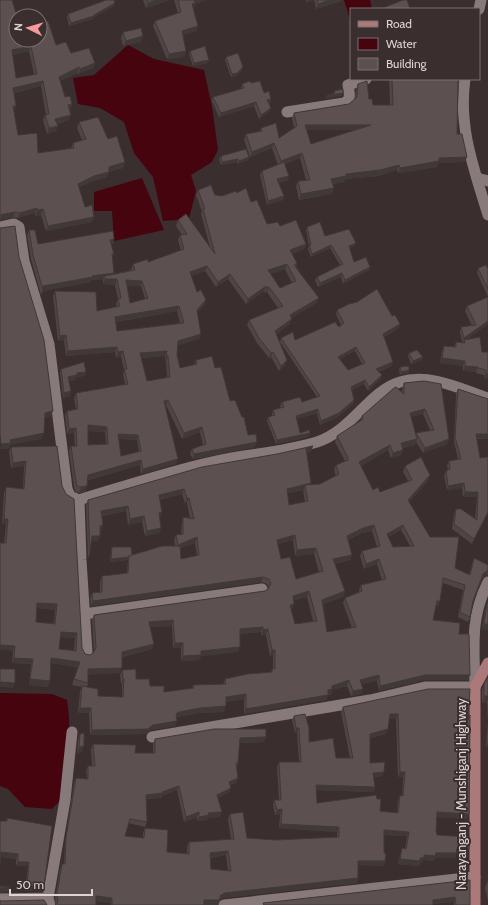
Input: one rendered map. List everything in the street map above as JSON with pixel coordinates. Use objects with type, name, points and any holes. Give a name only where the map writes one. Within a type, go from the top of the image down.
[{"type":"main road","name":"Narayanganj - Munshiganj Highway","points":[[475,905],[475,687],[488,663]]},
{"type":"street","points":[[287,112],[344,104],[350,98],[348,85],[363,80]]},
{"type":"street","points":[[465,80],[462,99],[463,128],[483,179],[488,215]]},
{"type":"street","points":[[0,227],[14,224],[19,227],[24,261],[49,344],[67,490],[70,496],[79,500],[217,461],[283,450],[318,442],[336,433],[352,421],[375,398],[400,382],[412,380],[442,382],[488,398]]},
{"type":"street","points":[[79,500],[87,653]]},
{"type":"street","points":[[152,737],[370,700],[425,688],[475,687],[475,614],[488,582]]},
{"type":"street","points":[[84,614],[262,589]]},
{"type":"street","points":[[0,900],[49,902],[65,800],[72,732]]},
{"type":"street","points":[[224,905],[475,877]]},
{"type":"water","points":[[344,0],[370,0],[372,8],[350,8],[350,20]]},
{"type":"water","points":[[128,45],[154,59],[204,70],[212,107],[218,150],[212,162],[191,175],[196,191],[189,219],[163,221],[153,177],[134,153],[124,122],[100,108],[78,104],[73,78],[94,75]]},
{"type":"water","points":[[142,178],[164,230],[114,241],[112,211],[94,211],[94,192]]},
{"type":"water","points":[[0,693],[52,694],[67,700],[69,736],[67,765],[60,800],[52,809],[25,807],[8,789],[0,786]]},
{"type":"building","points":[[0,0],[12,0],[14,8],[8,8],[8,48],[22,48],[12,50],[16,78],[37,74],[31,48],[48,48],[48,21],[56,45],[66,42],[71,53],[89,48],[95,63],[80,69],[79,67],[59,77],[65,97],[70,96],[72,104],[68,105],[71,115],[55,119],[58,126],[49,128],[45,115],[49,114],[43,81],[13,88],[16,106],[13,106],[18,135],[37,133],[38,153],[74,148],[73,143],[86,139],[79,122],[98,117],[108,139],[117,136],[125,162],[109,167],[109,172],[94,176],[78,184],[85,207],[92,205],[94,217],[48,226],[43,209],[37,210],[37,208],[20,213],[15,212],[0,215]]},
{"type":"building","points":[[106,0],[114,0],[115,3],[94,16],[71,23],[68,14]]},
{"type":"building","points":[[147,0],[157,0],[148,3]]},
{"type":"building","points":[[178,0],[194,0],[195,3],[192,4],[198,26],[182,31],[186,51],[169,54],[155,21],[181,12]]},
{"type":"building","points":[[317,0],[330,0],[318,4]]},
{"type":"building","points":[[403,0],[407,0],[410,8],[383,8]]},
{"type":"building","points":[[141,28],[143,36],[126,41],[123,32]]},
{"type":"building","points":[[205,46],[209,60],[194,63],[190,51]]},
{"type":"building","points":[[238,53],[243,67],[237,73],[232,74],[226,57]]},
{"type":"building","points":[[392,80],[458,80],[457,134],[462,134],[467,157],[439,158],[439,161],[400,168],[399,165],[380,170],[346,174],[346,176],[331,179],[334,188],[301,194],[298,181],[310,180],[302,153],[281,161],[274,143],[252,152],[246,134],[262,131],[261,128],[276,123],[279,138],[297,126],[294,113],[349,104],[357,97],[358,84],[367,81],[369,99],[372,99],[373,105],[393,105]],"holes":[[[305,125],[371,125],[311,144]]]},
{"type":"building","points":[[250,81],[251,83],[260,81],[264,93],[269,91],[271,99],[267,100],[271,108],[261,115],[256,102],[221,113],[213,97],[244,88],[242,84]]},
{"type":"building","points":[[343,89],[343,93],[326,96],[335,93],[334,91]]},
{"type":"building","points":[[246,149],[249,157],[239,161],[238,159],[222,162],[221,156]]},
{"type":"building","points":[[284,162],[289,176],[277,179],[284,196],[268,201],[262,171]]},
{"type":"building","points":[[211,185],[215,195],[222,196],[236,191],[237,193],[246,188],[251,202],[257,200],[267,224],[278,222],[280,226],[296,220],[306,244],[290,250],[297,263],[294,265],[319,298],[290,315],[292,319],[275,331],[287,360],[281,366],[273,352],[271,353],[259,338],[249,320],[283,306],[269,287],[267,288],[266,286],[248,299],[230,274],[218,282],[207,266],[190,272],[197,292],[201,290],[206,300],[197,310],[201,334],[178,341],[177,355],[180,368],[197,364],[196,360],[212,356],[215,368],[221,367],[230,401],[235,400],[242,417],[244,417],[248,435],[256,434],[257,442],[194,454],[192,449],[206,444],[202,427],[184,433],[168,400],[164,401],[178,459],[143,469],[141,460],[88,475],[87,486],[77,486],[71,446],[77,446],[76,428],[69,429],[67,411],[78,409],[76,393],[128,384],[124,369],[127,369],[123,351],[118,352],[117,347],[68,351],[66,335],[60,336],[55,291],[96,292],[97,311],[120,306],[118,299],[121,298],[117,279],[105,279],[105,276],[135,270],[133,264],[148,259],[148,262],[184,249],[180,235],[187,234],[178,220],[186,214],[215,254],[203,209],[205,209],[198,190]],"holes":[[[287,264],[296,281],[280,288],[268,270]],[[126,280],[142,281],[148,298],[130,303]],[[179,306],[184,323],[117,331],[115,317]],[[167,351],[166,356],[168,356],[170,377],[147,381],[140,353]],[[88,425],[107,427],[108,444],[88,445]],[[118,434],[138,435],[141,451],[121,456]]]},
{"type":"building","points":[[320,222],[325,236],[349,229],[356,243],[349,246],[354,262],[366,257],[370,267],[345,280],[342,273],[320,283],[317,277],[343,264],[331,245],[312,254],[309,245],[311,245],[307,227]]},
{"type":"building","points":[[15,226],[19,257],[44,340],[53,411],[45,413],[44,433],[10,440],[11,443],[1,444],[0,228]]},
{"type":"building","points":[[29,230],[35,230],[38,244],[113,231],[114,239],[110,240],[114,254],[112,254],[114,273],[43,286],[43,290],[33,255]]},
{"type":"building","points":[[486,265],[488,269],[488,289],[478,268]]},
{"type":"building","points":[[377,289],[392,316],[395,315],[400,324],[383,334],[393,362],[376,369],[382,375],[369,387],[365,380],[351,387],[354,400],[339,413],[321,421],[318,409],[296,416],[300,433],[309,430],[310,433],[277,440],[268,417],[275,415],[273,410],[284,407],[282,402],[300,397],[302,402],[320,396],[281,338],[293,332],[295,340],[335,322],[339,327],[344,323],[337,310],[357,302]],"holes":[[[356,347],[365,363],[348,370],[338,357]]]},
{"type":"building","points":[[488,297],[488,321],[464,338],[461,327],[476,325],[467,306]]},
{"type":"building","points":[[480,337],[482,352],[488,352],[488,374],[486,373],[486,370],[478,367],[465,366],[465,361],[442,358],[444,346],[456,347],[456,342],[465,343],[464,340]]},
{"type":"building","points":[[417,350],[423,357],[413,361],[409,353]]},
{"type":"building","points":[[84,362],[86,372],[77,373],[77,375],[68,377],[71,391],[64,393],[61,369]]},
{"type":"building","points":[[409,366],[409,370],[401,372],[400,367]]},
{"type":"building","points":[[424,381],[441,384],[449,439],[425,448],[416,433],[434,430],[425,409],[410,413],[417,439],[401,443],[403,450],[393,453],[390,445],[359,462],[373,490],[378,487],[380,492],[412,480],[405,466],[421,457],[430,475],[408,500],[430,537],[459,537],[455,568],[470,575],[474,558],[488,565],[488,570],[483,574],[473,601],[470,617],[460,612],[465,585],[443,578],[440,601],[437,601],[433,620],[460,623],[459,634],[469,634],[470,675],[425,675],[380,686],[379,675],[360,680],[363,689],[353,691],[349,680],[332,686],[332,689],[328,690],[328,695],[246,709],[246,694],[226,697],[226,706],[200,708],[179,712],[176,714],[177,721],[153,725],[148,729],[92,730],[91,708],[80,708],[82,686],[98,689],[98,696],[123,697],[124,679],[122,670],[136,669],[136,679],[149,679],[150,686],[164,686],[164,692],[194,688],[193,685],[226,684],[225,679],[247,674],[272,672],[272,669],[275,669],[275,650],[272,650],[268,629],[263,630],[263,627],[240,629],[240,647],[201,651],[201,655],[183,656],[183,643],[175,643],[173,620],[149,622],[154,644],[122,652],[122,668],[88,669],[88,683],[74,679],[80,662],[51,658],[50,681],[30,679],[33,659],[14,658],[15,646],[0,645],[0,543],[6,543],[8,519],[4,519],[6,487],[24,489],[26,461],[13,463],[11,447],[57,446],[62,486],[66,494],[74,499],[82,648],[85,654],[90,655],[96,648],[94,615],[265,591],[271,583],[269,579],[263,577],[93,601],[92,593],[102,592],[102,576],[128,573],[129,556],[162,546],[180,546],[181,559],[199,555],[197,537],[178,545],[176,535],[183,534],[183,517],[194,519],[189,498],[187,498],[184,489],[159,495],[162,512],[159,513],[161,528],[147,531],[144,516],[130,519],[128,506],[101,511],[103,525],[100,526],[100,536],[92,536],[90,553],[88,500],[202,467],[313,446],[306,448],[311,483],[287,489],[289,505],[308,501],[305,485],[320,484],[339,474],[336,465],[348,460],[337,436],[363,419],[362,416],[394,388],[396,387],[404,394],[404,383]],"holes":[[[374,525],[380,546],[362,551],[366,564],[379,559],[386,579],[361,585],[362,591],[345,598],[356,627],[327,632],[322,600],[345,591],[333,559],[352,555],[347,536],[363,528]],[[403,525],[414,546],[393,547],[387,534]],[[295,535],[297,550],[316,548],[323,571],[296,579],[290,557],[281,559],[277,540]],[[309,591],[317,621],[295,624],[290,605],[294,604],[293,596]],[[37,603],[57,604],[55,624],[36,622]],[[61,632],[77,633],[76,651],[59,649]]]},
{"type":"building","points":[[458,389],[488,399],[488,434],[476,434],[480,458],[488,457],[488,512],[474,539],[454,524],[456,509],[461,509],[477,520],[478,492],[465,492],[464,483],[448,486],[446,471],[450,469],[449,461],[461,459],[455,437]]},
{"type":"building","points":[[112,547],[131,547],[132,555],[129,557],[111,559]]},
{"type":"building","points":[[488,602],[488,624],[484,624],[487,604]]},
{"type":"building","points":[[0,669],[15,669],[15,683],[0,682]]},
{"type":"building","points":[[488,676],[488,696],[484,696],[484,684]]},
{"type":"building","points":[[428,689],[470,689],[468,720],[470,715],[469,814],[437,812],[436,831],[437,835],[469,837],[469,849],[457,848],[456,853],[436,853],[435,856],[424,855],[424,858],[420,858],[420,861],[400,859],[402,848],[406,849],[409,832],[384,830],[384,853],[386,853],[385,861],[358,861],[358,878],[225,893],[221,895],[219,900],[204,900],[204,905],[112,905],[112,898],[96,896],[96,905],[55,905],[58,902],[57,893],[62,864],[65,864],[66,838],[76,778],[88,779],[88,766],[95,766],[93,744],[136,745],[135,753],[155,753],[155,739],[214,729],[266,729],[266,737],[240,738],[238,763],[236,763],[238,778],[229,782],[231,788],[217,795],[222,812],[208,813],[209,815],[199,817],[199,812],[186,817],[179,786],[162,792],[163,793],[146,795],[147,822],[130,819],[125,836],[144,838],[145,828],[168,830],[167,852],[189,854],[189,842],[234,839],[230,814],[243,812],[247,838],[276,840],[339,837],[339,827],[281,824],[282,809],[277,810],[274,800],[281,800],[279,762],[301,762],[299,728],[296,728],[294,716],[305,714],[309,728],[309,742],[333,738],[336,758],[353,758],[343,707]],"holes":[[[390,714],[398,714],[400,772],[405,772],[403,796],[400,795],[398,813],[380,811],[381,799],[377,799],[376,795],[317,803],[316,785],[375,787],[373,773],[384,772],[385,762],[370,763],[370,734],[388,729]],[[228,851],[231,871],[211,869],[210,853]]]},
{"type":"building","points":[[84,733],[84,746],[79,747],[80,734]]},
{"type":"building","points":[[7,818],[52,826],[44,886],[27,887],[29,862],[18,862],[18,854],[1,852],[0,864],[0,821],[7,821]]},
{"type":"building","points":[[470,880],[470,905],[456,905],[455,897],[433,900],[433,905],[264,905],[263,903]]},
{"type":"building","points":[[0,900],[44,900],[47,905],[0,905]]}]
